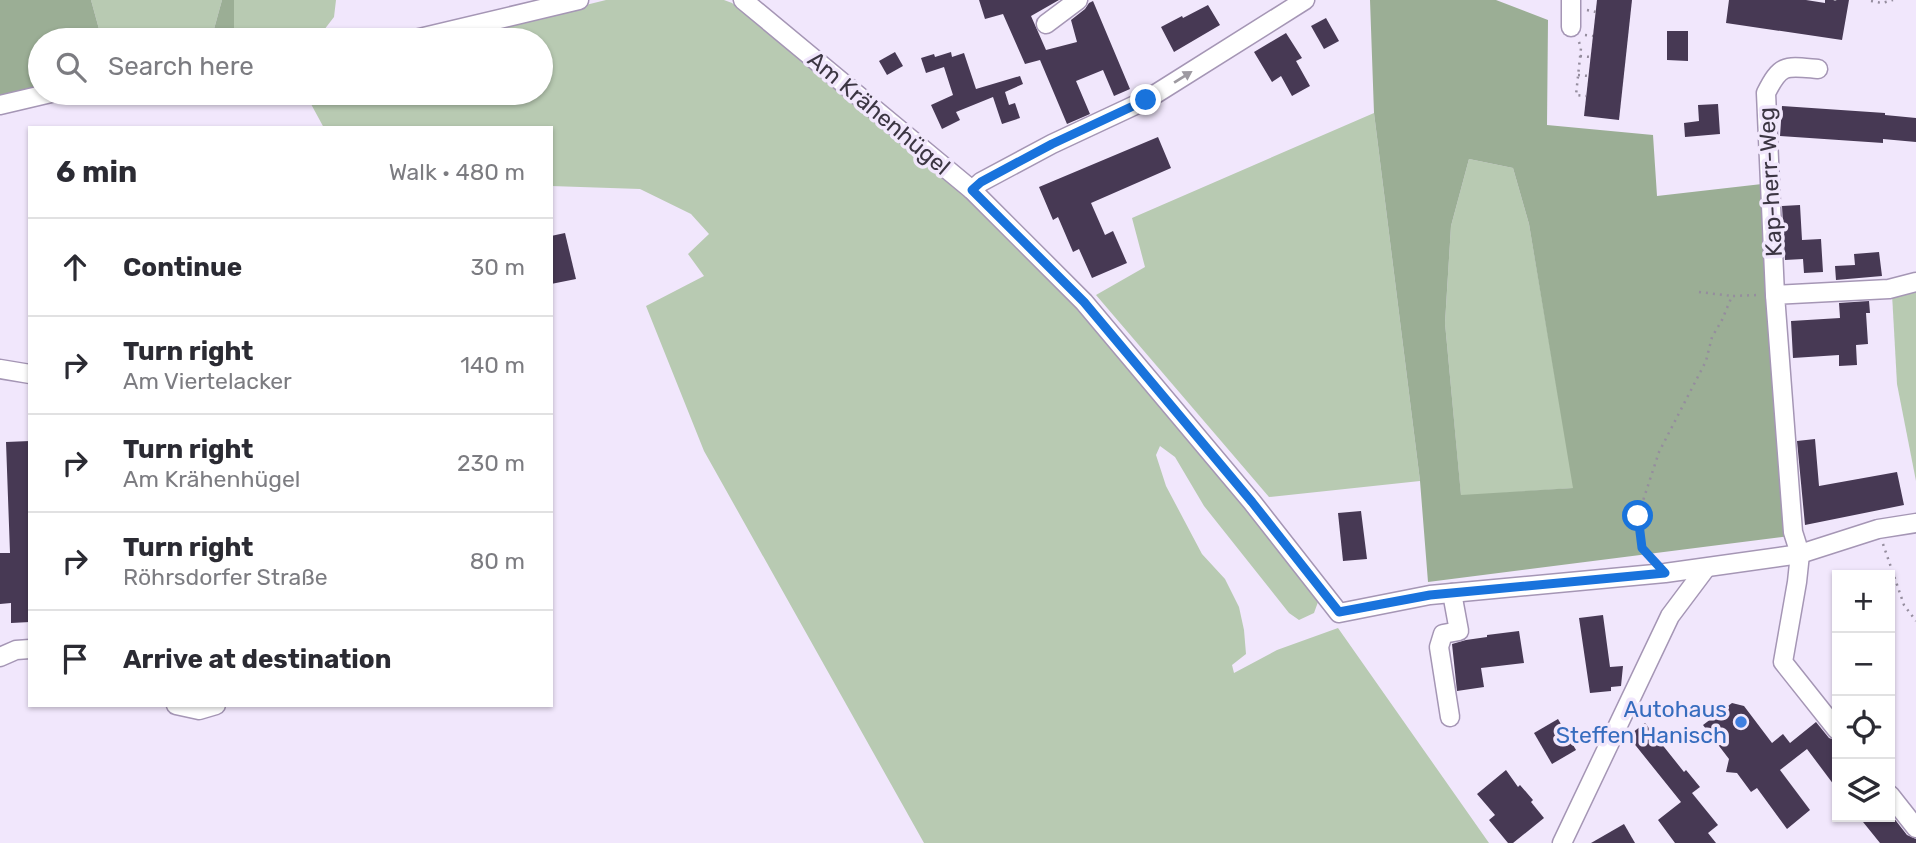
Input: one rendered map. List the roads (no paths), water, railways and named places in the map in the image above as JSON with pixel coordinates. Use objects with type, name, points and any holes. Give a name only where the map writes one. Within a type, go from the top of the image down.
[{"type":"street","points":[[461,28],[579,0]]},
{"type":"street","name":"Am Krähenhügel","points":[[743,0],[972,190],[1084,302],[1252,502],[1339,612],[1452,593]]},
{"type":"street","points":[[1046,24],[1078,0]]},
{"type":"street","points":[[972,190],[981,182],[1052,144],[1146,100],[1305,0]]},
{"type":"street","points":[[1571,0],[1571,27]]},
{"type":"street","name":"Kap-herr-Weg","points":[[1818,69],[1791,66],[1776,74],[1766,93],[1775,295],[1793,532],[1800,554],[1783,662],[1832,724]]},
{"type":"street","points":[[0,105],[28,98]]},
{"type":"street","points":[[1775,295],[1889,289],[1916,282]]},
{"type":"street","points":[[0,369],[28,374]]},
{"type":"street","points":[[1450,717],[1439,647],[1443,634],[1459,631],[1452,593],[1665,573],[1800,554],[1878,529],[1916,523]]},
{"type":"street","points":[[1562,843],[1670,616],[1706,568]]},
{"type":"street","points":[[0,657],[16,650],[28,649]]},
{"type":"street","points":[[185,707],[199,710],[209,707]]},
{"type":"street","points":[[1895,801],[1916,828]]},
{"type":"place","name":"Autohaus Steffen Hanisch","points":[[1741,722]]}]
